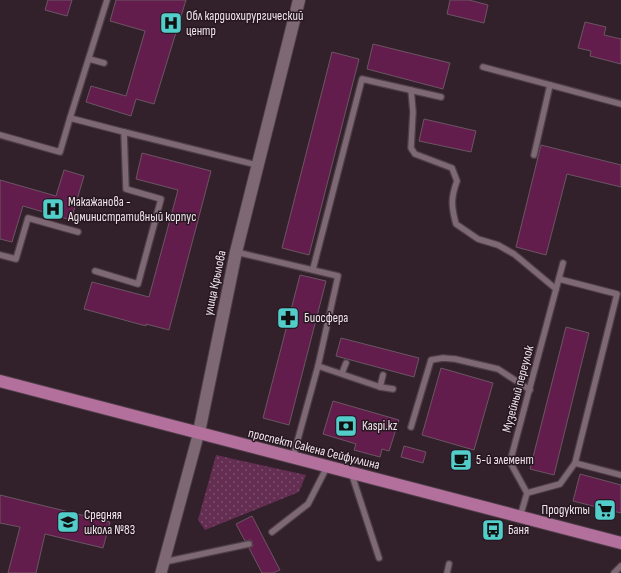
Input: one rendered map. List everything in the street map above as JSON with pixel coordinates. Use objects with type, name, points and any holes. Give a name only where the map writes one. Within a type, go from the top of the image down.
[{"type":"main road","name":"проспект Сакена Сейфуллина","points":[[0,381],[621,543]]},
{"type":"street","name":"улица Крылова","points":[[161,573],[199,432],[236,252],[300,0]]},
{"type":"lane","points":[[0,135],[60,152],[107,0]]},
{"type":"lane","points":[[89,59],[104,63]]},
{"type":"lane","points":[[483,67],[621,104]]},
{"type":"lane","points":[[313,270],[362,79],[441,97]]},
{"type":"lane","points":[[534,155],[550,85]]},
{"type":"lane","points":[[411,90],[413,112],[411,148],[415,154],[452,168],[458,180],[452,193],[452,209],[456,224],[478,239],[498,245],[514,254],[556,289]]},
{"type":"lane","points":[[70,118],[258,165]]},
{"type":"lane","points":[[94,271],[138,284],[161,200],[126,189],[124,132]]},
{"type":"lane","points":[[0,255],[16,259],[28,218],[78,232]]},
{"type":"lane","points":[[236,252],[338,276],[318,366],[293,457]]},
{"type":"lane","name":"Музейный переулок","points":[[527,493],[510,462],[563,263]]},
{"type":"lane","points":[[520,517],[527,493],[560,484],[575,463],[619,294],[559,279]]},
{"type":"lane","points":[[411,427],[432,360],[443,358],[455,359],[498,369],[530,390]]},
{"type":"lane","points":[[342,373],[346,363]]},
{"type":"lane","points":[[318,366],[393,389]]},
{"type":"lane","points":[[380,386],[383,375]]},
{"type":"lane","points":[[575,463],[621,475]]},
{"type":"lane","points":[[272,532],[308,504],[327,467]]},
{"type":"lane","points":[[351,472],[379,558]]},
{"type":"lane","points":[[164,562],[248,544]]},
{"type":"lane","points":[[447,573],[449,564]]},
{"type":"lane","points":[[614,573],[621,566]]},
{"type":"shaded area","points":[[216,455],[306,475],[299,492],[205,530],[198,520]]},
{"type":"building","points":[[48,0],[72,0],[67,16],[45,10]]},
{"type":"building","points":[[116,0],[186,0],[154,104],[136,99],[131,116],[86,102],[91,86],[126,96],[145,31],[110,21]]},
{"type":"building","points":[[450,0],[469,0],[488,5],[484,23],[447,14]]},
{"type":"building","points":[[585,22],[606,27],[604,35],[621,39],[621,64],[590,56],[591,51],[578,48]]},
{"type":"building","points":[[373,44],[450,63],[443,89],[367,69]]},
{"type":"building","points":[[332,52],[359,59],[309,255],[282,248]]},
{"type":"building","points":[[424,119],[476,131],[471,152],[419,141]]},
{"type":"building","points":[[541,145],[621,165],[621,187],[567,174],[546,255],[516,247]]},
{"type":"building","points":[[142,153],[211,171],[169,330],[146,324],[146,326],[84,309],[92,282],[149,297],[178,190],[136,179]]},
{"type":"building","points":[[64,170],[84,176],[71,220],[23,206],[12,242],[0,239],[0,180],[56,196]]},
{"type":"building","points":[[300,275],[326,281],[289,425],[263,418]]},
{"type":"building","points":[[566,327],[589,333],[554,475],[530,469]]},
{"type":"building","points":[[341,338],[419,358],[414,377],[336,356]]},
{"type":"building","points":[[441,368],[493,383],[474,450],[422,435]]},
{"type":"building","points":[[333,401],[399,420],[389,451],[382,449],[380,457],[354,450],[356,444],[323,434]]},
{"type":"building","points":[[404,446],[426,452],[423,463],[401,457]]},
{"type":"building","points":[[580,474],[621,485],[621,513],[573,501]]},
{"type":"building","points":[[0,495],[110,522],[103,548],[45,534],[36,573],[8,573],[20,527],[0,523]]},
{"type":"building","points":[[252,516],[280,570],[273,573],[262,573],[249,548],[253,546],[252,541],[245,541],[236,524]]},
{"type":"place","name":"Обл кардиохирургический центр","points":[[171,23]]},
{"type":"place","name":"Макажанова - Административный корпус","points":[[53,209]]},
{"type":"place","name":"Биосфера","points":[[288,318]]},
{"type":"place","name":"Kaspi.kz","points":[[346,426]]},
{"type":"place","name":"5-й элемент","points":[[461,460]]},
{"type":"place","name":"Продукты","points":[[605,510]]},
{"type":"place","name":"Средняя школа №83","points":[[68,522]]},
{"type":"place","name":"Баня","points":[[493,530]]}]
